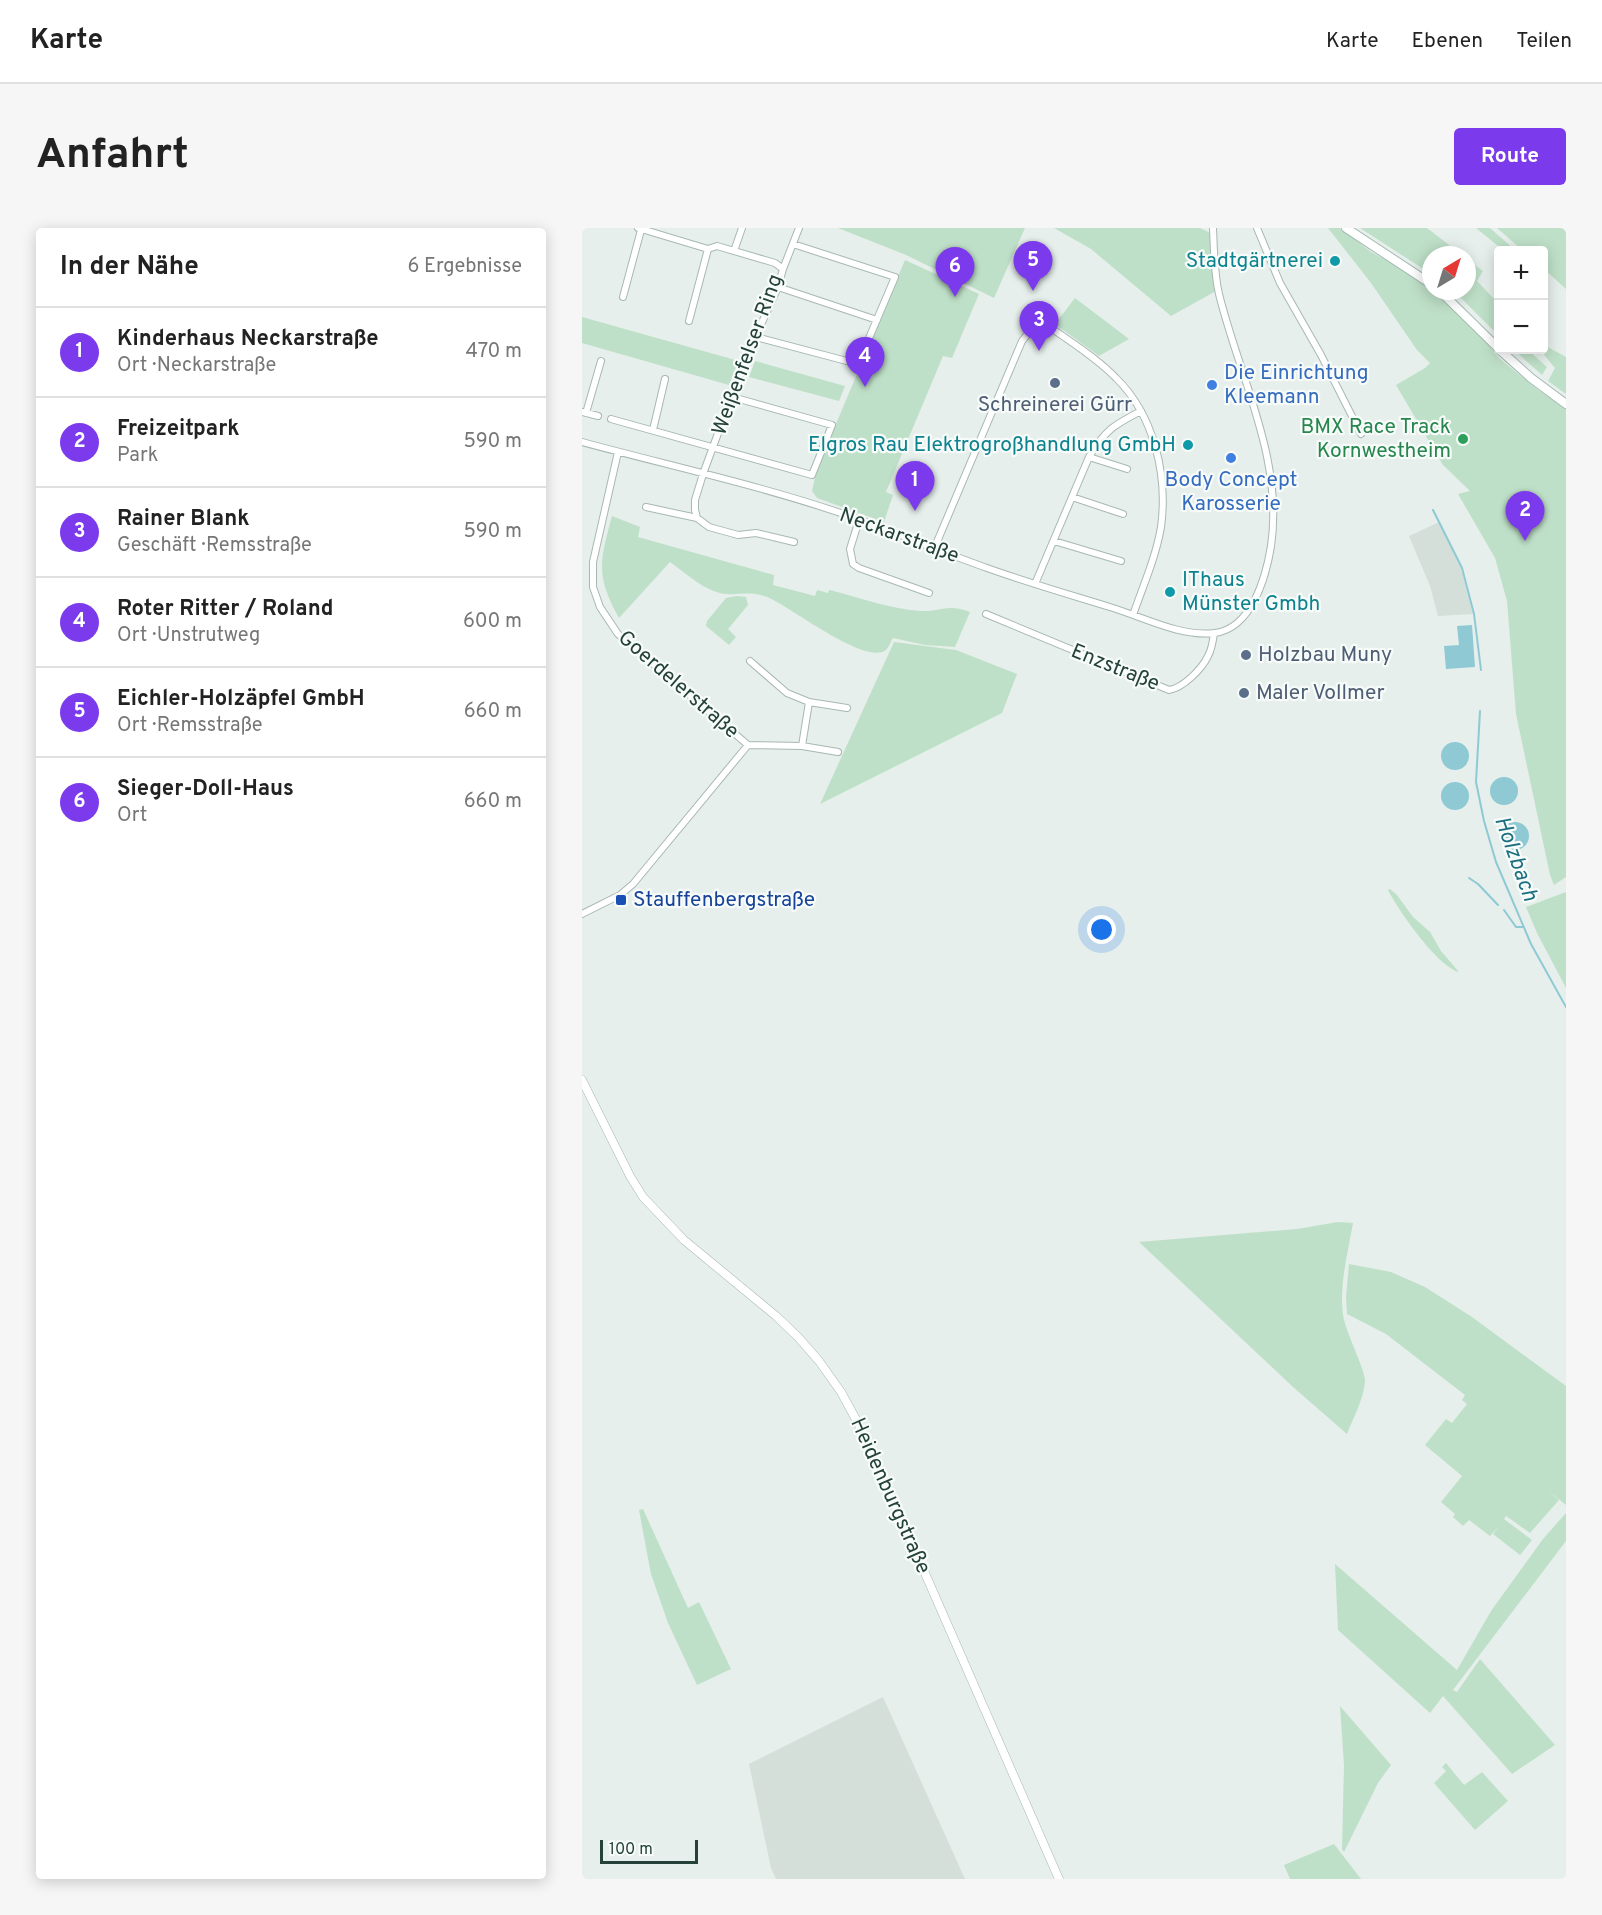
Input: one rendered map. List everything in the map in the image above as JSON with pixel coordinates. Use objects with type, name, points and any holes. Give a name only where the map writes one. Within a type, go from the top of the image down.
[{"type":"main road","points":[[1346,228],[1422,278]]},
{"type":"main road","points":[[1449,300],[1494,344]]},
{"type":"main road","points":[[1505,354],[1531,378],[1566,404]]},
{"type":"street","points":[[734,251],[742,228]]},
{"type":"street","points":[[783,268],[799,228]]},
{"type":"street","points":[[1213,228],[1218,291],[1263,438],[1274,508],[1271,546],[1264,576],[1249,610],[1232,626],[1214,633]]},
{"type":"street","points":[[1257,228],[1280,283],[1321,355],[1361,434]]},
{"type":"street","points":[[623,297],[640,229]]},
{"type":"street","name":"Weißenfelser Ring","points":[[640,229],[708,249],[717,246],[776,263],[783,268],[778,287],[745,360],[703,474],[695,500],[697,518]]},
{"type":"street","points":[[756,337],[858,364],[895,277],[793,244]]},
{"type":"street","points":[[689,321],[708,249]]},
{"type":"street","points":[[778,287],[877,320]]},
{"type":"street","points":[[934,549],[1017,350],[1031,330],[1042,325],[1050,327],[1115,377],[1141,411],[1151,432],[1160,470],[1161,528],[1133,615]]},
{"type":"street","points":[[598,416],[584,413],[601,361]]},
{"type":"street","points":[[653,430],[665,379]]},
{"type":"street","points":[[713,448],[812,475],[832,425],[732,397]]},
{"type":"street","points":[[1035,584],[1089,457],[1100,438],[1108,429],[1141,411]]},
{"type":"street","name":"Weißenfelser Ring","points":[[611,419],[713,448]]},
{"type":"street","name":"Neckarstraße","points":[[582,442],[806,502],[1035,584],[1185,631],[1214,633]]},
{"type":"street","name":"Goerdelerstraße","points":[[618,452],[593,562],[593,587],[600,607],[611,627],[625,641],[748,745]]},
{"type":"street","points":[[1089,457],[1127,469]]},
{"type":"street","points":[[1072,497],[1123,514]]},
{"type":"street","points":[[646,507],[697,518],[709,526],[738,535],[756,533],[794,542]]},
{"type":"street","points":[[859,520],[850,549],[853,564],[928,593]]},
{"type":"street","points":[[1053,540],[1121,561]]},
{"type":"street","name":"Enzstraße","points":[[986,614],[1169,690],[1175,689],[1208,657],[1214,633]]},
{"type":"street","points":[[750,661],[787,693],[809,702],[847,708]]},
{"type":"street","points":[[802,746],[809,702]]},
{"type":"street","points":[[582,914],[620,895],[633,884],[748,745],[802,746],[838,752]]},
{"type":"street","name":"Heidenburgstraße","points":[[582,1080],[630,1176],[643,1197],[684,1240],[798,1337],[841,1392],[859,1425],[892,1498],[1059,1879]]},
{"type":"shaded area","points":[[1439,522],[1461,568],[1473,614],[1438,616],[1430,586],[1409,536]]},
{"type":"shaded area","points":[[883,1697],[965,1879],[776,1879],[771,1868],[749,1764]]},
{"type":"green space","points":[[838,228],[1025,228],[994,298],[906,255]]},
{"type":"green space","points":[[1054,228],[1200,228],[1210,233],[1216,291],[1171,316],[1091,249]]},
{"type":"green space","points":[[1328,228],[1340,228],[1371,252],[1406,271],[1422,283],[1422,300],[1444,300],[1475,329],[1494,354],[1538,390],[1566,408],[1566,877],[1554,885],[1516,714],[1507,601],[1495,558],[1458,494],[1470,491],[1443,465],[1396,385],[1430,363],[1417,350],[1371,283]]},
{"type":"green space","points":[[1360,228],[1427,228],[1450,246],[1422,246],[1422,268]]},
{"type":"green space","points":[[1476,228],[1490,228],[1510,246],[1498,246]]},
{"type":"green space","points":[[1497,228],[1566,228],[1566,289],[1548,273],[1548,246],[1517,246]]},
{"type":"green space","points":[[905,260],[979,294],[952,358],[943,356],[886,492],[893,495],[884,522],[817,498],[812,491],[817,469]]},
{"type":"green space","points":[[1476,266],[1483,271],[1477,281],[1494,299],[1494,331],[1463,300],[1476,300]]},
{"type":"green space","points":[[1075,298],[1129,339],[1099,356],[1055,324]]},
{"type":"green space","points":[[582,317],[739,361],[729,385],[582,343]]},
{"type":"green space","points":[[1548,347],[1566,357],[1566,394],[1548,381],[1555,368],[1543,354],[1548,354]]},
{"type":"green space","points":[[1518,354],[1532,354],[1547,367],[1542,375]]},
{"type":"green space","points":[[755,361],[845,386],[839,401],[749,377]]},
{"type":"green space","points":[[612,516],[640,527],[638,537],[774,575],[773,585],[815,596],[817,590],[828,593],[829,590],[908,610],[927,611],[955,608],[970,612],[955,647],[925,645],[893,638],[886,650],[876,653],[845,643],[762,595],[726,594],[711,590],[696,582],[670,562],[619,618],[606,590],[602,568]]},
{"type":"green space","points":[[746,597],[748,605],[728,629],[736,637],[729,645],[706,626],[707,621],[726,598]]},
{"type":"green space","points":[[894,642],[956,650],[1017,674],[1002,713],[820,804]]},
{"type":"green space","points":[[1390,889],[1413,917],[1430,932],[1441,951],[1459,972],[1440,960],[1419,937],[1393,899],[1388,890]]},
{"type":"green space","points":[[1566,892],[1566,988],[1526,907]]},
{"type":"green space","points":[[1338,1222],[1353,1223],[1342,1304],[1345,1323],[1365,1381],[1347,1434],[1293,1387],[1139,1242],[1297,1229]]},
{"type":"green space","points":[[1349,1264],[1391,1272],[1425,1287],[1472,1317],[1566,1386],[1566,1505],[1546,1489],[1559,1500],[1530,1533],[1506,1516],[1504,1519],[1532,1540],[1520,1555],[1493,1534],[1499,1526],[1490,1536],[1469,1520],[1463,1526],[1453,1517],[1455,1514],[1441,1502],[1462,1476],[1425,1445],[1446,1419],[1452,1423],[1467,1404],[1462,1400],[1465,1395],[1386,1334],[1347,1314]]},
{"type":"green space","points":[[643,1509],[688,1608],[699,1602],[731,1669],[697,1685],[668,1623],[651,1574],[639,1510]]},
{"type":"green space","points":[[1566,1513],[1566,1541],[1453,1690],[1457,1692],[1480,1659],[1555,1745],[1512,1774],[1443,1696],[1430,1713],[1338,1630],[1335,1564],[1457,1670],[1491,1611],[1543,1539]]},
{"type":"green space","points":[[1340,1706],[1391,1765],[1378,1783],[1344,1852],[1342,1849],[1344,1765]]},
{"type":"green space","points":[[1446,1763],[1464,1785],[1482,1772],[1508,1801],[1475,1830],[1434,1783],[1446,1771],[1442,1767]]},
{"type":"green space","points":[[1334,1844],[1361,1879],[1290,1879],[1284,1865]]},
{"type":"water","points":[[1472,625],[1475,667],[1446,669],[1444,646],[1459,645],[1457,626]]},
{"type":"water","points":[[1455,742],[1465,746],[1469,756],[1465,766],[1455,770],[1445,766],[1441,756],[1445,746]]},
{"type":"water","points":[[1504,777],[1514,781],[1518,791],[1514,801],[1504,805],[1494,801],[1490,791],[1494,781]]},
{"type":"water","points":[[1455,782],[1465,786],[1469,796],[1465,806],[1455,810],[1445,806],[1441,796],[1445,786]]},
{"type":"water","points":[[1515,822],[1525,826],[1529,836],[1525,846],[1515,850],[1505,846],[1501,836],[1505,826]]},
{"type":"waterway","points":[[1433,510],[1462,568],[1474,614],[1481,670]]},
{"type":"waterway","name":"Holzbach","points":[[1480,711],[1476,782],[1484,821],[1496,862],[1531,944],[1566,1007]]},
{"type":"waterway","points":[[1469,878],[1498,905]]},
{"type":"waterway","points":[[1504,910],[1516,927],[1524,927]]},
{"type":"place","name":"Stadtgärtnerei","points":[[1335,261]]},
{"type":"place","name":"Eichler-Holzäpfel GmbH","points":[[1033,291]]},
{"type":"place","name":"Sieger-Doll-Haus","points":[[955,297]]},
{"type":"place","name":"Rainer Blank","points":[[1039,351]]},
{"type":"place","name":"Schreinerei Gürr","points":[[1055,383]]},
{"type":"place","name":"Die Einrichtung Kleemann","points":[[1212,385]]},
{"type":"place","name":"Roter Ritter / Roland","points":[[865,387]]},
{"type":"place","name":"BMX Race Track Kornwestheim","points":[[1463,439]]},
{"type":"place","name":"Elgros Rau Elektrogroßhandlung GmbH","points":[[1188,445]]},
{"type":"place","name":"Body Concept Karosserie","points":[[1231,458]]},
{"type":"place","name":"Kinderhaus Neckarstraße","points":[[915,511]]},
{"type":"place","name":"Freizeitpark","points":[[1525,541]]},
{"type":"place","name":"IThaus Münster Gmbh","points":[[1170,592]]},
{"type":"place","name":"Holzbau Muny","points":[[1246,655]]},
{"type":"place","name":"Maler Vollmer","points":[[1244,693]]},
{"type":"place","name":"Stauffenbergstraße","points":[[621,900]]}]
